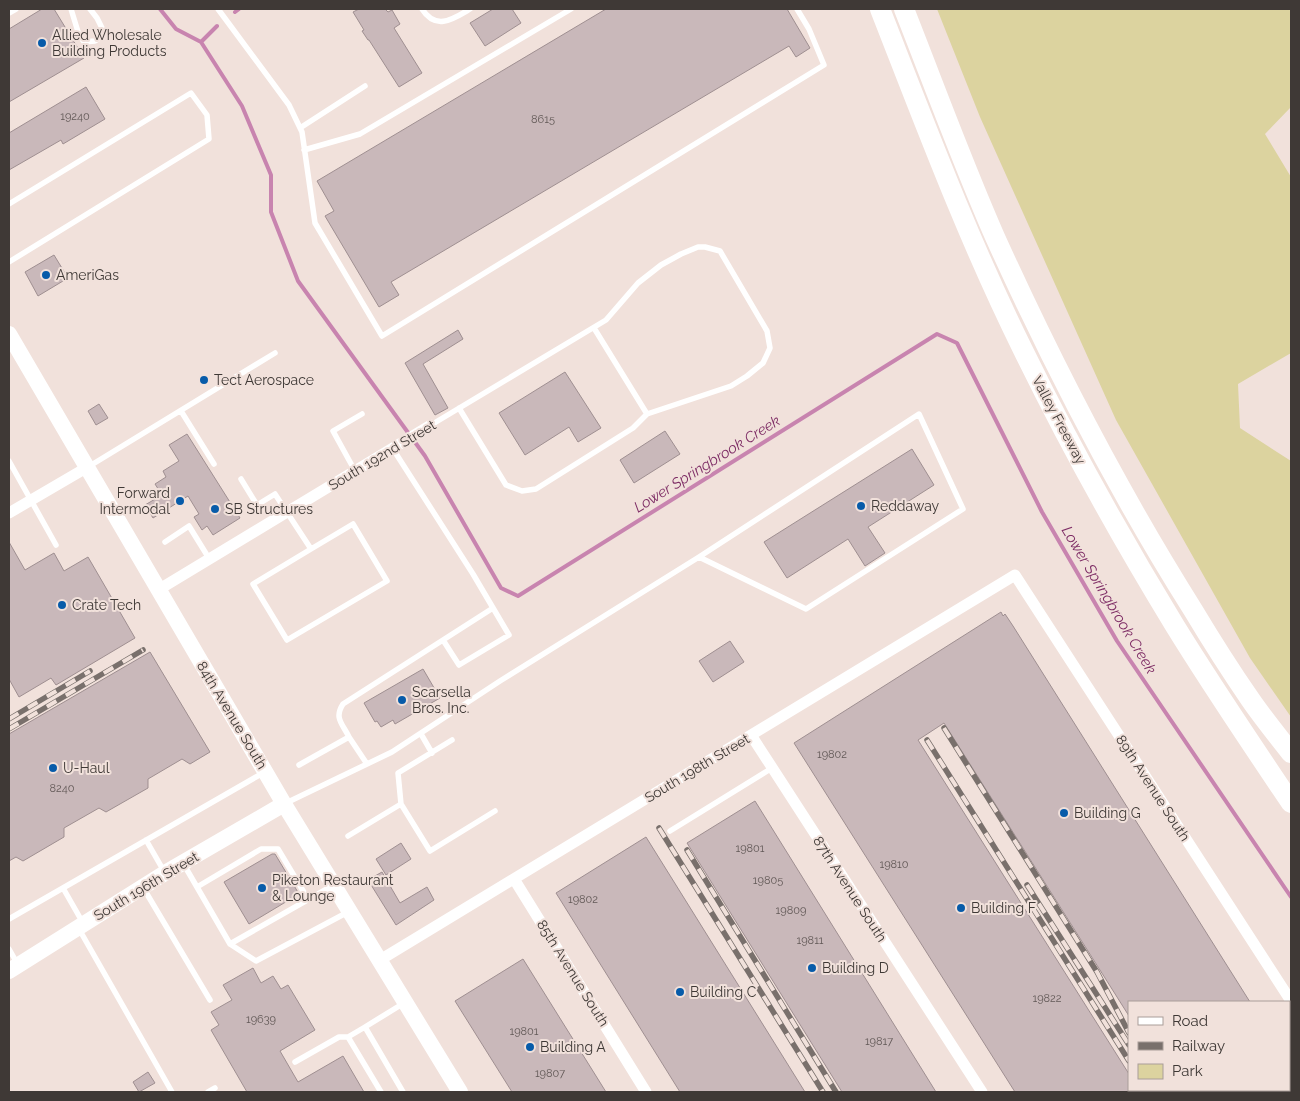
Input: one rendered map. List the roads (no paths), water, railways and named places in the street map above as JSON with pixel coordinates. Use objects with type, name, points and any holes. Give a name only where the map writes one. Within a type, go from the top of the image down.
[{"type":"highway","name":"Valley Freeway","points":[[880,9],[960,212],[999,300],[1054,412],[1120,534],[1176,628],[1291,803]]},
{"type":"highway","points":[[904,9],[995,236],[1096,442],[1156,551],[1225,662],[1251,701],[1291,752]]},
{"type":"highway","points":[[914,9],[965,139],[1008,240],[1086,404],[1140,504],[1291,752]]},
{"type":"main road","name":"84th Avenue South","points":[[10,338],[284,804],[460,1092]]},
{"type":"main road","name":"South 196th Street","points":[[13,968],[143,887],[284,804]]},
{"type":"street","name":"South 192nd Street","points":[[158,590],[431,425]]},
{"type":"street","points":[[9,513],[86,468]]},
{"type":"street","name":"South 198th Street","points":[[380,960],[1015,575]]},
{"type":"street","name":"89th Avenue South","points":[[1015,575],[1291,1001]]},
{"type":"street","name":"87th Avenue South","points":[[751,735],[982,1092]]},
{"type":"street","name":"85th Avenue South","points":[[514,879],[646,1092]]},
{"type":"lane","points":[[9,13],[16,9]]},
{"type":"lane","points":[[71,9],[79,35],[84,42],[95,41],[105,34],[90,9]]},
{"type":"lane","points":[[218,9],[290,106],[300,128],[315,223],[382,336],[824,65],[810,29],[797,9]]},
{"type":"lane","points":[[422,9],[427,16],[435,21],[450,21],[470,9]]},
{"type":"lane","points":[[304,150],[360,134],[571,9]]},
{"type":"lane","points":[[300,128],[366,86]]},
{"type":"lane","points":[[9,204],[191,93],[207,115],[208,139],[9,262]]},
{"type":"lane","name":"South 192nd Street","points":[[431,425],[606,320],[638,283],[661,265],[680,254],[698,247],[705,246],[720,251],[767,331],[770,348],[767,356],[763,363],[731,386],[647,414]]},
{"type":"lane","points":[[460,408],[506,485],[522,491],[536,490],[633,428],[647,414],[594,328]]},
{"type":"lane","points":[[86,468],[275,353]]},
{"type":"lane","points":[[181,411],[214,464]]},
{"type":"lane","points":[[356,471],[333,432],[362,414]]},
{"type":"lane","points":[[284,804],[392,752],[699,557],[919,414],[963,509],[806,608],[699,557]]},
{"type":"lane","points":[[396,446],[509,635],[459,665],[443,640]]},
{"type":"lane","points":[[9,461],[56,544]]},
{"type":"lane","points":[[241,479],[257,505],[275,494],[311,549]]},
{"type":"lane","points":[[353,524],[387,581],[287,640],[253,584],[311,549],[353,524]]},
{"type":"lane","points":[[165,542],[189,526],[210,560]]},
{"type":"lane","points":[[367,764],[338,716],[338,711],[343,704],[493,608]]},
{"type":"lane","points":[[421,734],[432,753]]},
{"type":"lane","points":[[299,765],[349,737]]},
{"type":"lane","points":[[452,740],[398,773],[401,804],[430,851],[495,811]]},
{"type":"lane","points":[[670,831],[772,768]]},
{"type":"lane","points":[[9,919],[265,771]]},
{"type":"lane","points":[[348,836],[401,804]]},
{"type":"lane","points":[[146,840],[165,874]]},
{"type":"lane","points":[[197,887],[261,849],[278,849],[308,899]]},
{"type":"lane","points":[[183,863],[230,944],[256,961],[350,911]]},
{"type":"lane","points":[[230,944],[334,885]]},
{"type":"lane","points":[[143,887],[210,1000]]},
{"type":"lane","points":[[63,888],[81,926],[172,1092]]},
{"type":"lane","points":[[9,949],[13,968]]},
{"type":"lane","points":[[296,1062],[339,1037],[348,1037],[406,1002]]},
{"type":"lane","points":[[365,1027],[403,1092]]},
{"type":"lane","points":[[348,1037],[381,1092]]},
{"type":"lane","points":[[208,1092],[215,1088]]},
{"type":"waterway","name":"Lower Springbrook Creek","points":[[160,9],[176,29],[201,42],[242,106],[271,175],[271,212],[298,281],[425,456],[501,588],[518,596],[937,334],[957,343],[1042,512],[1117,641],[1291,897]]},
{"type":"waterway","points":[[235,12],[239,9]]},
{"type":"waterway","points":[[201,42],[217,26]]},
{"type":"railway","points":[[9,729],[143,650]]},
{"type":"railway","points":[[9,719],[90,671]]},
{"type":"railway","points":[[944,728],[1097,972],[1128,1031]]},
{"type":"railway","points":[[927,740],[1128,1059]]},
{"type":"railway","points":[[659,828],[823,1092]]},
{"type":"railway","points":[[687,850],[836,1092]]},
{"type":"railway","points":[[1027,885],[1128,1043]]},
{"type":"place","name":"Allied Wholesale Building Products","points":[[42,43]]},
{"type":"place","name":"AmeriGas","points":[[46,275]]},
{"type":"place","name":"Tect Aerospace","points":[[204,380]]},
{"type":"place","name":"Forward Intermodal","points":[[180,501]]},
{"type":"place","name":"Reddaway","points":[[861,506]]},
{"type":"place","name":"SB Structures","points":[[215,509]]},
{"type":"place","name":"Crate Tech","points":[[62,605]]},
{"type":"place","name":"Scarsella Bros. Inc.","points":[[402,700]]},
{"type":"place","name":"U-Haul","points":[[53,768]]},
{"type":"place","name":"Building G","points":[[1064,813]]},
{"type":"place","name":"Piketon Restaurant & Lounge","points":[[262,888]]},
{"type":"place","name":"Building F","points":[[961,908]]},
{"type":"place","name":"Building D","points":[[812,968]]},
{"type":"place","name":"Building C","points":[[680,992]]},
{"type":"place","name":"Building A","points":[[530,1047]]}]
